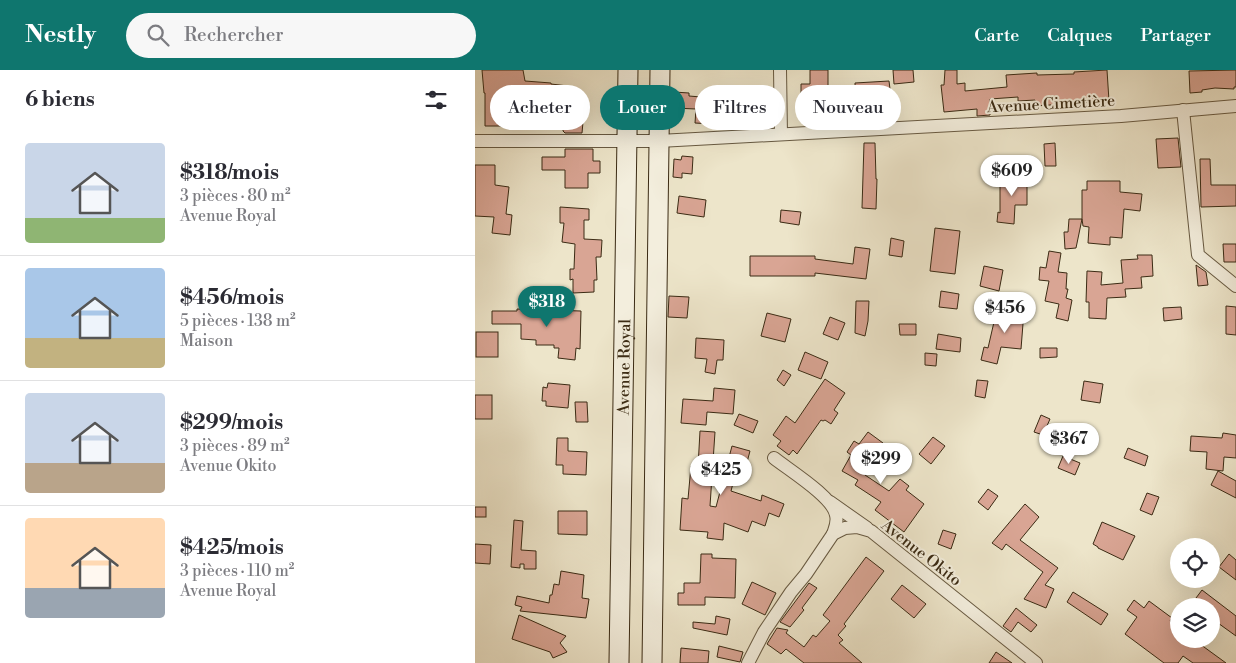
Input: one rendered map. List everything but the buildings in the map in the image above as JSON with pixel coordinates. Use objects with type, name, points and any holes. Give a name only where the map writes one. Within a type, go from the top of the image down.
[{"type":"street","name":"Avenue Royal","points":[[619,663],[628,70]]},
{"type":"street","name":"Avenue Royal","points":[[652,663],[660,70]]},
{"type":"street","points":[[780,70],[781,134]]},
{"type":"street","name":"Avenue Cimetière","points":[[475,141],[627,142],[1121,116],[1236,106]]},
{"type":"street","points":[[1183,110],[1198,255],[1236,286]]},
{"type":"street","points":[[774,458],[871,531]]},
{"type":"street","points":[[749,663],[764,632],[791,592],[807,574],[833,534],[837,524],[836,515],[829,501]]},
{"type":"street","name":"Avenue Okito","points":[[833,534],[845,528],[857,527],[871,531],[1036,663]]}]
